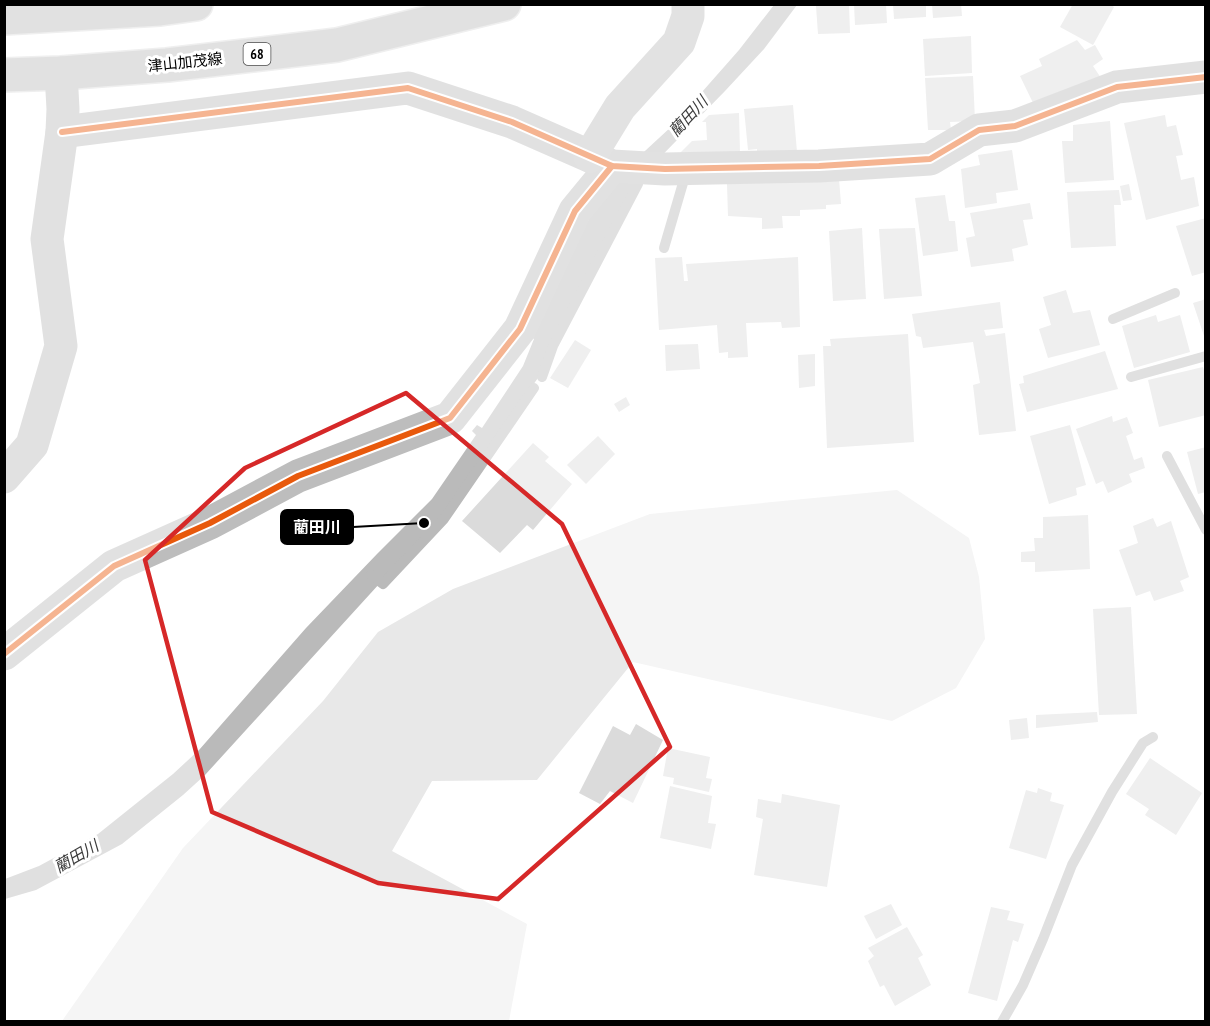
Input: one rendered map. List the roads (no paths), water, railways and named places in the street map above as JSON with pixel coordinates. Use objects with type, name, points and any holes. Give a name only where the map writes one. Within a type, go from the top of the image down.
[{"type":"street","points":[[4,18],[160,9],[196,4]]},
{"type":"street","name":"津山加茂線","points":[[4,75],[167,65],[337,45],[504,4]]},
{"type":"street","points":[[4,654],[114,566],[210,523],[298,476],[450,418],[520,329],[601,161],[620,107],[679,42],[688,16],[688,4]]},
{"type":"street","points":[[4,477],[32,444],[61,346],[46,239],[62,132],[61,73]]},
{"type":"street","points":[[62,132],[408,88],[512,122],[601,161],[665,169],[819,166],[930,159],[979,130],[1015,126],[1117,87],[1206,77]]},
{"type":"water","points":[[774,5],[797,5],[764,49],[633,185],[551,342],[540,375],[442,515],[205,775],[183,795],[122,844],[36,890],[5,899],[5,879],[39,866],[98,834],[173,774],[199,750],[306,628],[432,499],[476,435],[472,431],[477,425],[482,428],[523,366],[534,339],[528,334],[606,187],[672,126],[739,50]]},
{"type":"waterway","points":[[664,248],[683,183]]},
{"type":"waterway","points":[[542,377],[553,346],[638,184]]},
{"type":"waterway","points":[[1113,319],[1175,293]]},
{"type":"waterway","points":[[1131,377],[1206,356]]},
{"type":"waterway","points":[[371,575],[383,584],[444,519],[534,388]]},
{"type":"waterway","points":[[1167,456],[1206,530]]},
{"type":"waterway","points":[[1002,1022],[1023,985],[1072,865],[1112,792],[1143,743],[1153,737]]},
{"type":"place","name":"藺田川","points":[[424,523]]}]
